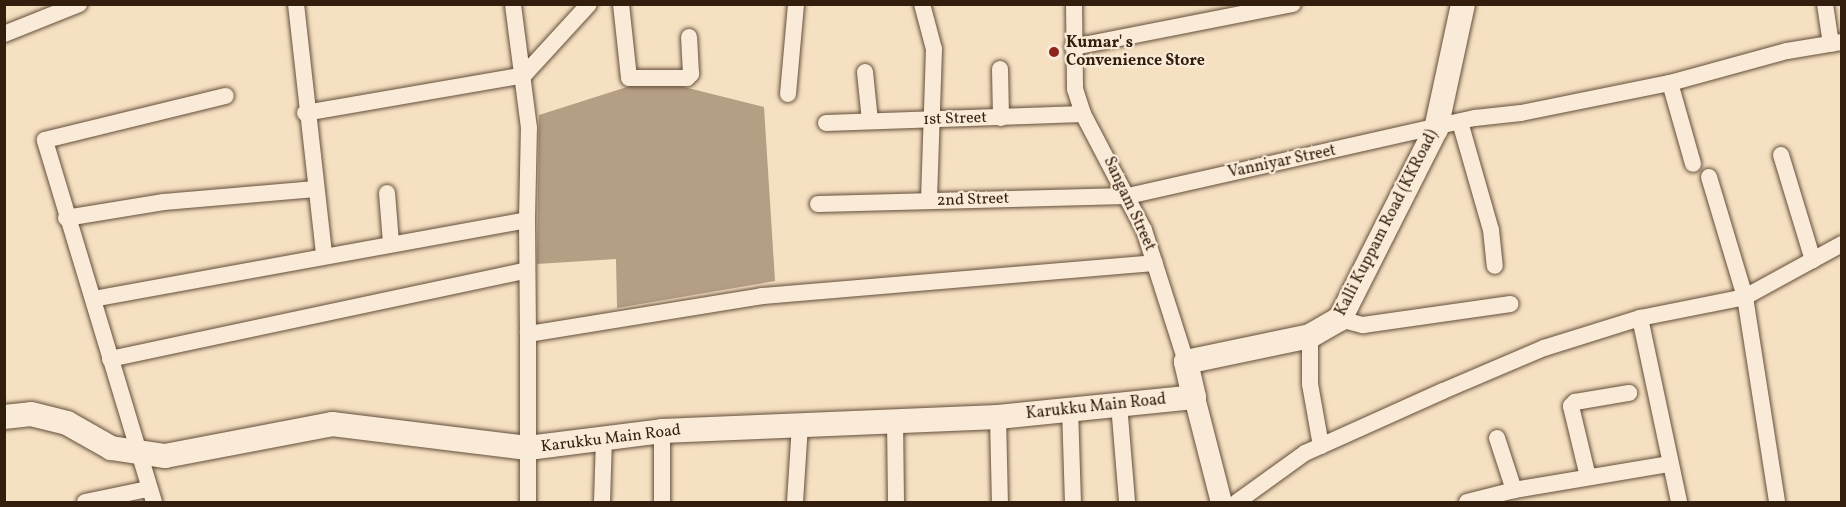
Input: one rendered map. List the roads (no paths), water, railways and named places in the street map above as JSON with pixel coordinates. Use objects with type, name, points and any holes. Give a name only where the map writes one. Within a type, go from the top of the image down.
[{"type":"main road","name":"Kalli Kuppam Road (KKRoad)","points":[[1186,362],[1310,336],[1340,319],[1436,129],[1463,4]]},
{"type":"main road","points":[[1186,362],[1194,397]]},
{"type":"main road","name":"Karukku Main Road","points":[[4,417],[31,414],[67,423],[111,448],[165,456],[332,424],[528,448],[662,431],[998,417],[1194,397]]},
{"type":"street","points":[[4,34],[80,4]]},
{"type":"street","points":[[296,4],[305,113],[324,254]]},
{"type":"street","points":[[513,4],[524,75],[529,128],[528,502]]},
{"type":"street","points":[[305,113],[524,75],[589,4]]},
{"type":"street","points":[[621,4],[629,78],[687,78],[691,74],[689,37]]},
{"type":"street","points":[[788,94],[796,4]]},
{"type":"street","points":[[922,4],[934,49],[929,201]]},
{"type":"street","name":"Sangam Street","points":[[1074,4],[1073,47],[1076,89],[1083,114],[1128,196],[1155,263],[1186,362]]},
{"type":"street","points":[[1073,47],[1293,4]]},
{"type":"street","points":[[1825,4],[1836,43]]},
{"type":"street","name":"Vanniyar Street","points":[[1128,196],[1460,122],[1670,83],[1787,51],[1836,43]]},
{"type":"street","points":[[1000,69],[1001,118]]},
{"type":"street","points":[[865,72],[870,122]]},
{"type":"street","points":[[1670,83],[1693,164]]},
{"type":"street","points":[[85,502],[151,496],[93,299],[44,144],[48,138],[226,96]]},
{"type":"street","name":"1st Street","points":[[826,123],[1083,114]]},
{"type":"street","points":[[1460,122],[1491,230],[1495,266]]},
{"type":"street","points":[[1781,155],[1813,260]]},
{"type":"street","points":[[1709,177],[1745,297],[1777,502]]},
{"type":"street","points":[[66,218],[164,202],[315,189]]},
{"type":"street","points":[[387,193],[392,243]]},
{"type":"street","name":"2nd Street","points":[[818,204],[1128,196]]},
{"type":"street","points":[[93,299],[324,254],[527,220]]},
{"type":"street","points":[[1237,502],[1321,446],[1544,348],[1640,318],[1745,297],[1842,244]]},
{"type":"street","points":[[528,334],[762,296],[1155,263]]},
{"type":"street","points":[[110,359],[527,270]]},
{"type":"street","points":[[1340,319],[1363,325],[1511,304]]},
{"type":"street","points":[[1640,318],[1679,502]]},
{"type":"street","points":[[1310,336],[1310,384],[1321,446]]},
{"type":"street","points":[[1588,477],[1571,406],[1575,402],[1629,393]]},
{"type":"street","points":[[1194,397],[1221,502]]},
{"type":"street","points":[[1119,404],[1127,502]]},
{"type":"street","points":[[1070,408],[1073,502]]},
{"type":"street","points":[[998,417],[1000,502]]},
{"type":"street","points":[[895,420],[896,502]]},
{"type":"street","points":[[795,502],[800,425]]},
{"type":"street","points":[[662,431],[663,502]]},
{"type":"street","points":[[602,502],[604,438]]},
{"type":"street","points":[[1497,438],[1514,490]]},
{"type":"street","points":[[1467,502],[1514,490],[1670,464]]},
{"type":"place","name":"Kumar' s Convenience Store","points":[[1054,52]]}]
